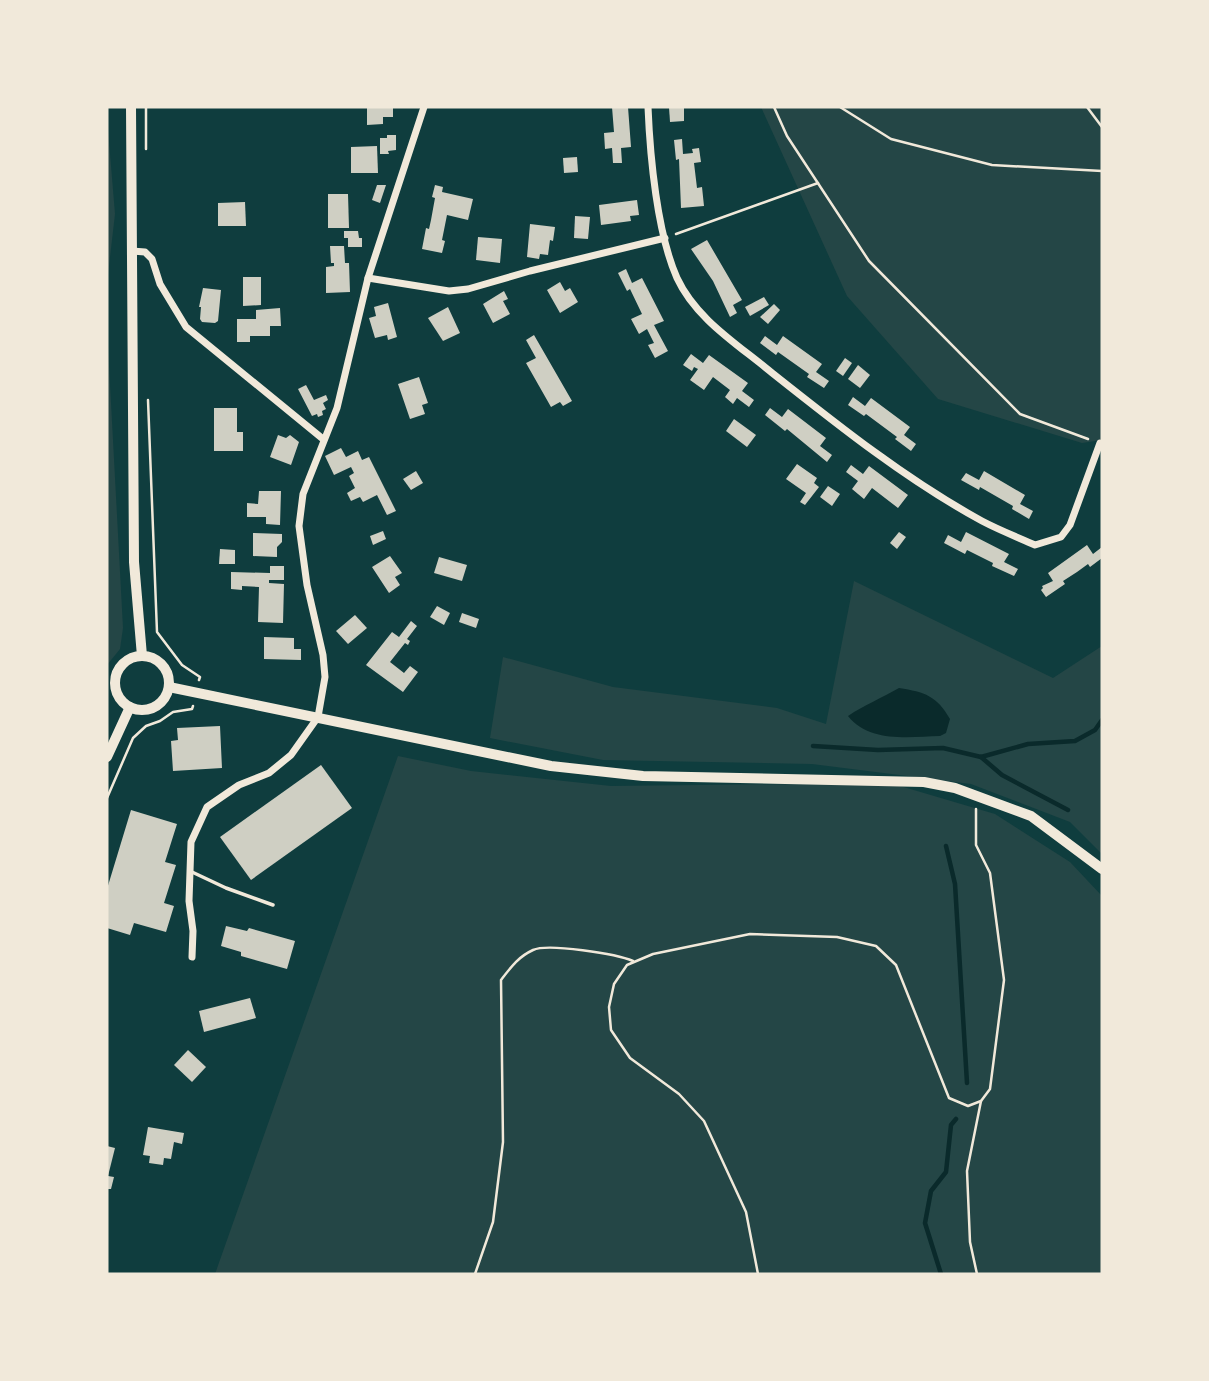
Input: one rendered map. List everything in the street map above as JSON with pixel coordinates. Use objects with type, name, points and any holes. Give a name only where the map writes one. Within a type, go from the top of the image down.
[{"type":"main road","points":[[131,107],[134,562],[142,656]]},
{"type":"main road","points":[[142,656],[158,661],[164,667],[169,675],[169,687],[163,701],[156,707],[148,710],[130,707],[118,695],[116,677],[125,662],[142,656]]},
{"type":"main road","points":[[169,687],[551,766],[643,776],[924,782],[980,796],[1031,816],[1102,869]]},
{"type":"main road","points":[[107,757],[130,707]]},
{"type":"street","points":[[192,957],[193,931],[189,901],[191,842],[207,807],[239,785],[269,773],[291,755],[318,717],[325,677],[323,655],[307,585],[299,526],[303,494],[337,408],[368,278],[424,107]]},
{"type":"street","points":[[649,107],[650,151],[665,239],[678,279],[705,318],[810,403],[926,487],[984,522],[1035,545],[1060,537],[1070,525],[1100,443]]},
{"type":"street","points":[[368,278],[449,291],[468,289],[530,271],[665,239]]},
{"type":"street","points":[[132,251],[145,252],[152,258],[160,284],[186,327],[323,439]]},
{"type":"lane","points":[[190,871],[273,905]]},
{"type":"path","points":[[774,107],[787,136],[869,261],[1020,414],[1100,443]]},
{"type":"path","points":[[840,107],[891,139],[992,165],[1102,171]]},
{"type":"path","points":[[1087,107],[1102,127]]},
{"type":"path","points":[[665,239],[818,183]]},
{"type":"path","points":[[107,798],[133,738],[145,726],[160,721],[173,712],[192,709],[200,677],[182,665],[157,632],[148,391]]},
{"type":"path","points":[[977,1274],[970,1242],[967,1171],[981,1101],[990,1089],[1004,980],[990,873],[976,845],[974,815],[980,796]]},
{"type":"path","points":[[758,1274],[746,1212],[704,1121],[679,1094],[630,1058],[611,1030],[609,1007],[614,984],[627,965],[653,954],[750,934],[837,937],[876,946],[896,965],[949,1098],[968,1106],[981,1101]]},
{"type":"path","points":[[475,1274],[493,1222],[503,1142],[501,980],[516,960],[536,948],[618,955],[635,962]]},
{"type":"shaded area","points":[[761,107],[1102,107],[1102,440],[1082,443],[938,399],[847,296]]},
{"type":"shaded area","points":[[107,118],[115,214],[107,283]]},
{"type":"shaded area","points":[[107,328],[123,628],[120,649],[107,665]]},
{"type":"shaded area","points":[[854,581],[1053,678],[1102,646],[1102,854],[1070,822],[971,784],[812,764],[603,760],[490,738],[503,657],[613,687],[777,708],[826,724]]},
{"type":"shaded area","points":[[899,688],[916,691],[935,700],[950,719],[946,733],[940,736],[916,737],[878,734],[857,725],[848,716]]},
{"type":"shaded area","points":[[398,756],[471,771],[611,786],[890,783],[995,814],[1070,862],[1102,896],[1102,1274],[215,1274]]},
{"type":"building","points":[[367,107],[393,107],[393,117],[383,117],[383,124],[367,125]]},
{"type":"building","points":[[612,107],[628,107],[631,147],[621,148],[622,163],[613,163],[612,148],[605,149],[604,133],[614,132]]},
{"type":"building","points":[[669,107],[684,107],[684,121],[670,122]]},
{"type":"building","points":[[387,135],[396,135],[396,150],[388,151],[389,154],[380,154],[380,138],[387,138]]},
{"type":"building","points":[[682,139],[683,154],[693,153],[692,149],[699,148],[701,162],[694,163],[697,188],[702,187],[704,206],[681,208],[679,159],[676,160],[674,140]]},
{"type":"building","points":[[377,146],[378,173],[351,173],[351,147]]},
{"type":"building","points":[[577,157],[578,172],[564,173],[563,158]]},
{"type":"building","points":[[377,185],[386,185],[380,203],[372,200]]},
{"type":"building","points":[[435,185],[443,187],[442,192],[473,199],[468,220],[447,215],[442,253],[422,249],[426,228],[429,229],[431,220]]},
{"type":"building","points":[[328,194],[348,194],[349,228],[328,228]]},
{"type":"building","points":[[637,200],[639,215],[630,216],[631,221],[601,225],[599,205]]},
{"type":"building","points":[[245,202],[246,226],[218,226],[218,203]]},
{"type":"building","points":[[575,216],[590,217],[588,239],[574,238]]},
{"type":"building","points":[[530,224],[555,227],[548,255],[540,254],[539,259],[527,257]]},
{"type":"building","points":[[344,231],[358,231],[359,238],[362,238],[362,247],[348,247],[348,238],[344,238]]},
{"type":"building","points":[[478,237],[502,239],[500,263],[476,260]]},
{"type":"building","points":[[707,240],[742,300],[733,305],[737,313],[730,317],[713,281],[691,249]]},
{"type":"building","points":[[330,246],[344,246],[345,263],[349,263],[350,292],[326,293],[326,267],[334,266],[334,263],[331,263]]},
{"type":"building","points":[[626,269],[632,283],[642,278],[664,321],[654,325],[668,351],[655,358],[648,345],[654,343],[647,329],[639,334],[631,319],[642,314],[630,289],[627,291],[618,273]]},
{"type":"building","points":[[243,277],[261,277],[261,305],[243,306]]},
{"type":"building","points":[[560,282],[565,291],[570,288],[578,302],[560,313],[547,290]]},
{"type":"building","points":[[203,288],[221,290],[218,321],[215,323],[202,322],[200,319],[199,307]]},
{"type":"building","points":[[504,291],[508,299],[503,301],[510,314],[493,323],[483,304]]},
{"type":"building","points":[[764,297],[769,305],[750,316],[745,307]]},
{"type":"building","points":[[388,303],[397,337],[388,340],[387,335],[375,338],[369,318],[376,316],[374,307]]},
{"type":"building","points":[[774,304],[780,310],[768,324],[760,317]]},
{"type":"building","points":[[448,307],[460,333],[443,341],[428,318]]},
{"type":"building","points":[[280,308],[281,326],[270,326],[270,336],[250,336],[250,342],[237,342],[237,319],[256,319],[256,310]]},
{"type":"building","points":[[534,335],[572,401],[563,406],[560,402],[551,407],[526,363],[536,358],[526,340]]},
{"type":"building","points":[[765,336],[777,345],[783,336],[822,364],[816,372],[829,381],[824,388],[778,352],[776,355],[760,343]]},
{"type":"building","points":[[691,354],[703,363],[709,355],[748,383],[742,391],[754,400],[749,407],[737,398],[733,404],[725,397],[730,390],[713,377],[704,390],[690,380],[698,369],[694,367],[692,371],[683,365]]},
{"type":"building","points":[[845,358],[852,363],[843,376],[836,371]]},
{"type":"building","points":[[858,365],[870,375],[860,388],[848,379]]},
{"type":"building","points":[[419,377],[428,403],[422,405],[425,414],[410,419],[398,384]]},
{"type":"building","points":[[306,385],[314,400],[326,395],[328,400],[323,403],[326,409],[322,411],[323,415],[312,416],[298,389]]},
{"type":"building","points":[[853,397],[865,406],[871,398],[910,427],[904,435],[916,444],[911,451],[866,414],[864,416],[848,405]]},
{"type":"building","points":[[214,408],[237,408],[237,432],[243,432],[243,451],[214,451]]},
{"type":"building","points":[[770,408],[782,417],[788,409],[826,438],[820,446],[832,455],[827,462],[787,429],[785,431],[765,415]]},
{"type":"building","points":[[734,419],[756,435],[747,447],[726,431]]},
{"type":"building","points":[[278,435],[286,438],[290,435],[299,442],[291,465],[270,457]]},
{"type":"building","points":[[341,448],[346,457],[358,451],[362,460],[369,457],[396,511],[387,515],[377,495],[363,502],[360,497],[351,501],[347,493],[355,488],[349,476],[354,473],[351,467],[334,475],[325,456]]},
{"type":"building","points":[[797,464],[817,478],[814,483],[819,487],[805,505],[800,502],[806,493],[786,479]]},
{"type":"building","points":[[851,465],[863,474],[869,466],[908,495],[898,508],[872,488],[864,499],[852,489],[858,481],[846,472]]},
{"type":"building","points":[[416,471],[423,483],[411,490],[403,479]]},
{"type":"building","points":[[984,471],[1025,495],[1020,504],[1033,511],[1029,519],[1012,509],[1013,506],[980,487],[979,490],[961,480],[966,473],[979,480]]},
{"type":"building","points":[[828,486],[840,494],[832,506],[820,497]]},
{"type":"building","points":[[259,491],[281,491],[280,525],[266,524],[266,517],[247,517],[247,503],[258,504]]},
{"type":"building","points":[[383,531],[386,539],[373,545],[370,536]]},
{"type":"building","points":[[899,532],[906,537],[897,549],[890,543]]},
{"type":"building","points":[[966,532],[1009,554],[1004,562],[1018,569],[1014,576],[967,550],[965,554],[944,543],[948,535],[961,542]]},
{"type":"building","points":[[253,533],[282,534],[282,542],[277,547],[277,557],[253,556]]},
{"type":"building","points":[[1087,545],[1093,554],[1102,547],[1102,558],[1063,581],[1065,584],[1046,597],[1041,590],[1042,586],[1053,581],[1048,573]]},
{"type":"building","points":[[220,549],[235,550],[235,564],[219,564]]},
{"type":"building","points":[[390,556],[402,573],[395,577],[400,585],[389,593],[372,567]]},
{"type":"building","points":[[439,557],[467,565],[462,581],[434,573]]},
{"type":"building","points":[[270,566],[284,566],[284,580],[269,580],[269,583],[284,584],[283,623],[258,622],[259,587],[242,586],[242,590],[231,589],[231,572],[270,573]]},
{"type":"building","points":[[437,606],[450,613],[444,625],[430,617]]},
{"type":"building","points":[[462,613],[479,619],[476,628],[459,622]]},
{"type":"building","points":[[355,615],[367,628],[348,644],[336,631]]},
{"type":"building","points":[[411,621],[417,626],[407,639],[410,641],[408,645],[405,643],[390,662],[404,673],[410,666],[418,672],[403,692],[366,665],[392,632],[399,637]]},
{"type":"building","points":[[264,637],[294,638],[294,649],[301,649],[301,660],[264,659]]},
{"type":"building","points":[[220,726],[222,768],[173,771],[171,741],[178,740],[177,728]]},
{"type":"building","points":[[321,765],[352,808],[251,880],[220,837]]},
{"type":"building","points":[[131,810],[177,824],[165,862],[176,865],[164,903],[174,906],[166,932],[134,923],[130,935],[107,928],[107,889]]},
{"type":"building","points":[[226,926],[247,931],[249,928],[295,941],[287,969],[241,956],[241,952],[221,946]]},
{"type":"building","points":[[250,998],[256,1018],[204,1032],[199,1011]]},
{"type":"building","points":[[188,1050],[206,1067],[192,1082],[174,1065]]},
{"type":"building","points":[[148,1127],[184,1133],[182,1144],[174,1142],[171,1159],[164,1158],[163,1165],[149,1163],[150,1156],[143,1155]]},
{"type":"building","points":[[107,1146],[115,1148],[108,1176],[114,1177],[111,1189],[107,1189]]},
{"type":"waterway","points":[[813,746],[878,750],[943,748],[981,757],[1028,744],[1075,741],[1095,730],[1102,720]]},
{"type":"waterway","points":[[981,757],[1002,775],[1068,810]]},
{"type":"waterway","points":[[946,846],[955,884],[967,1083]]},
{"type":"waterway","points":[[941,1274],[925,1223],[931,1191],[946,1172],[951,1125],[956,1119]]}]
